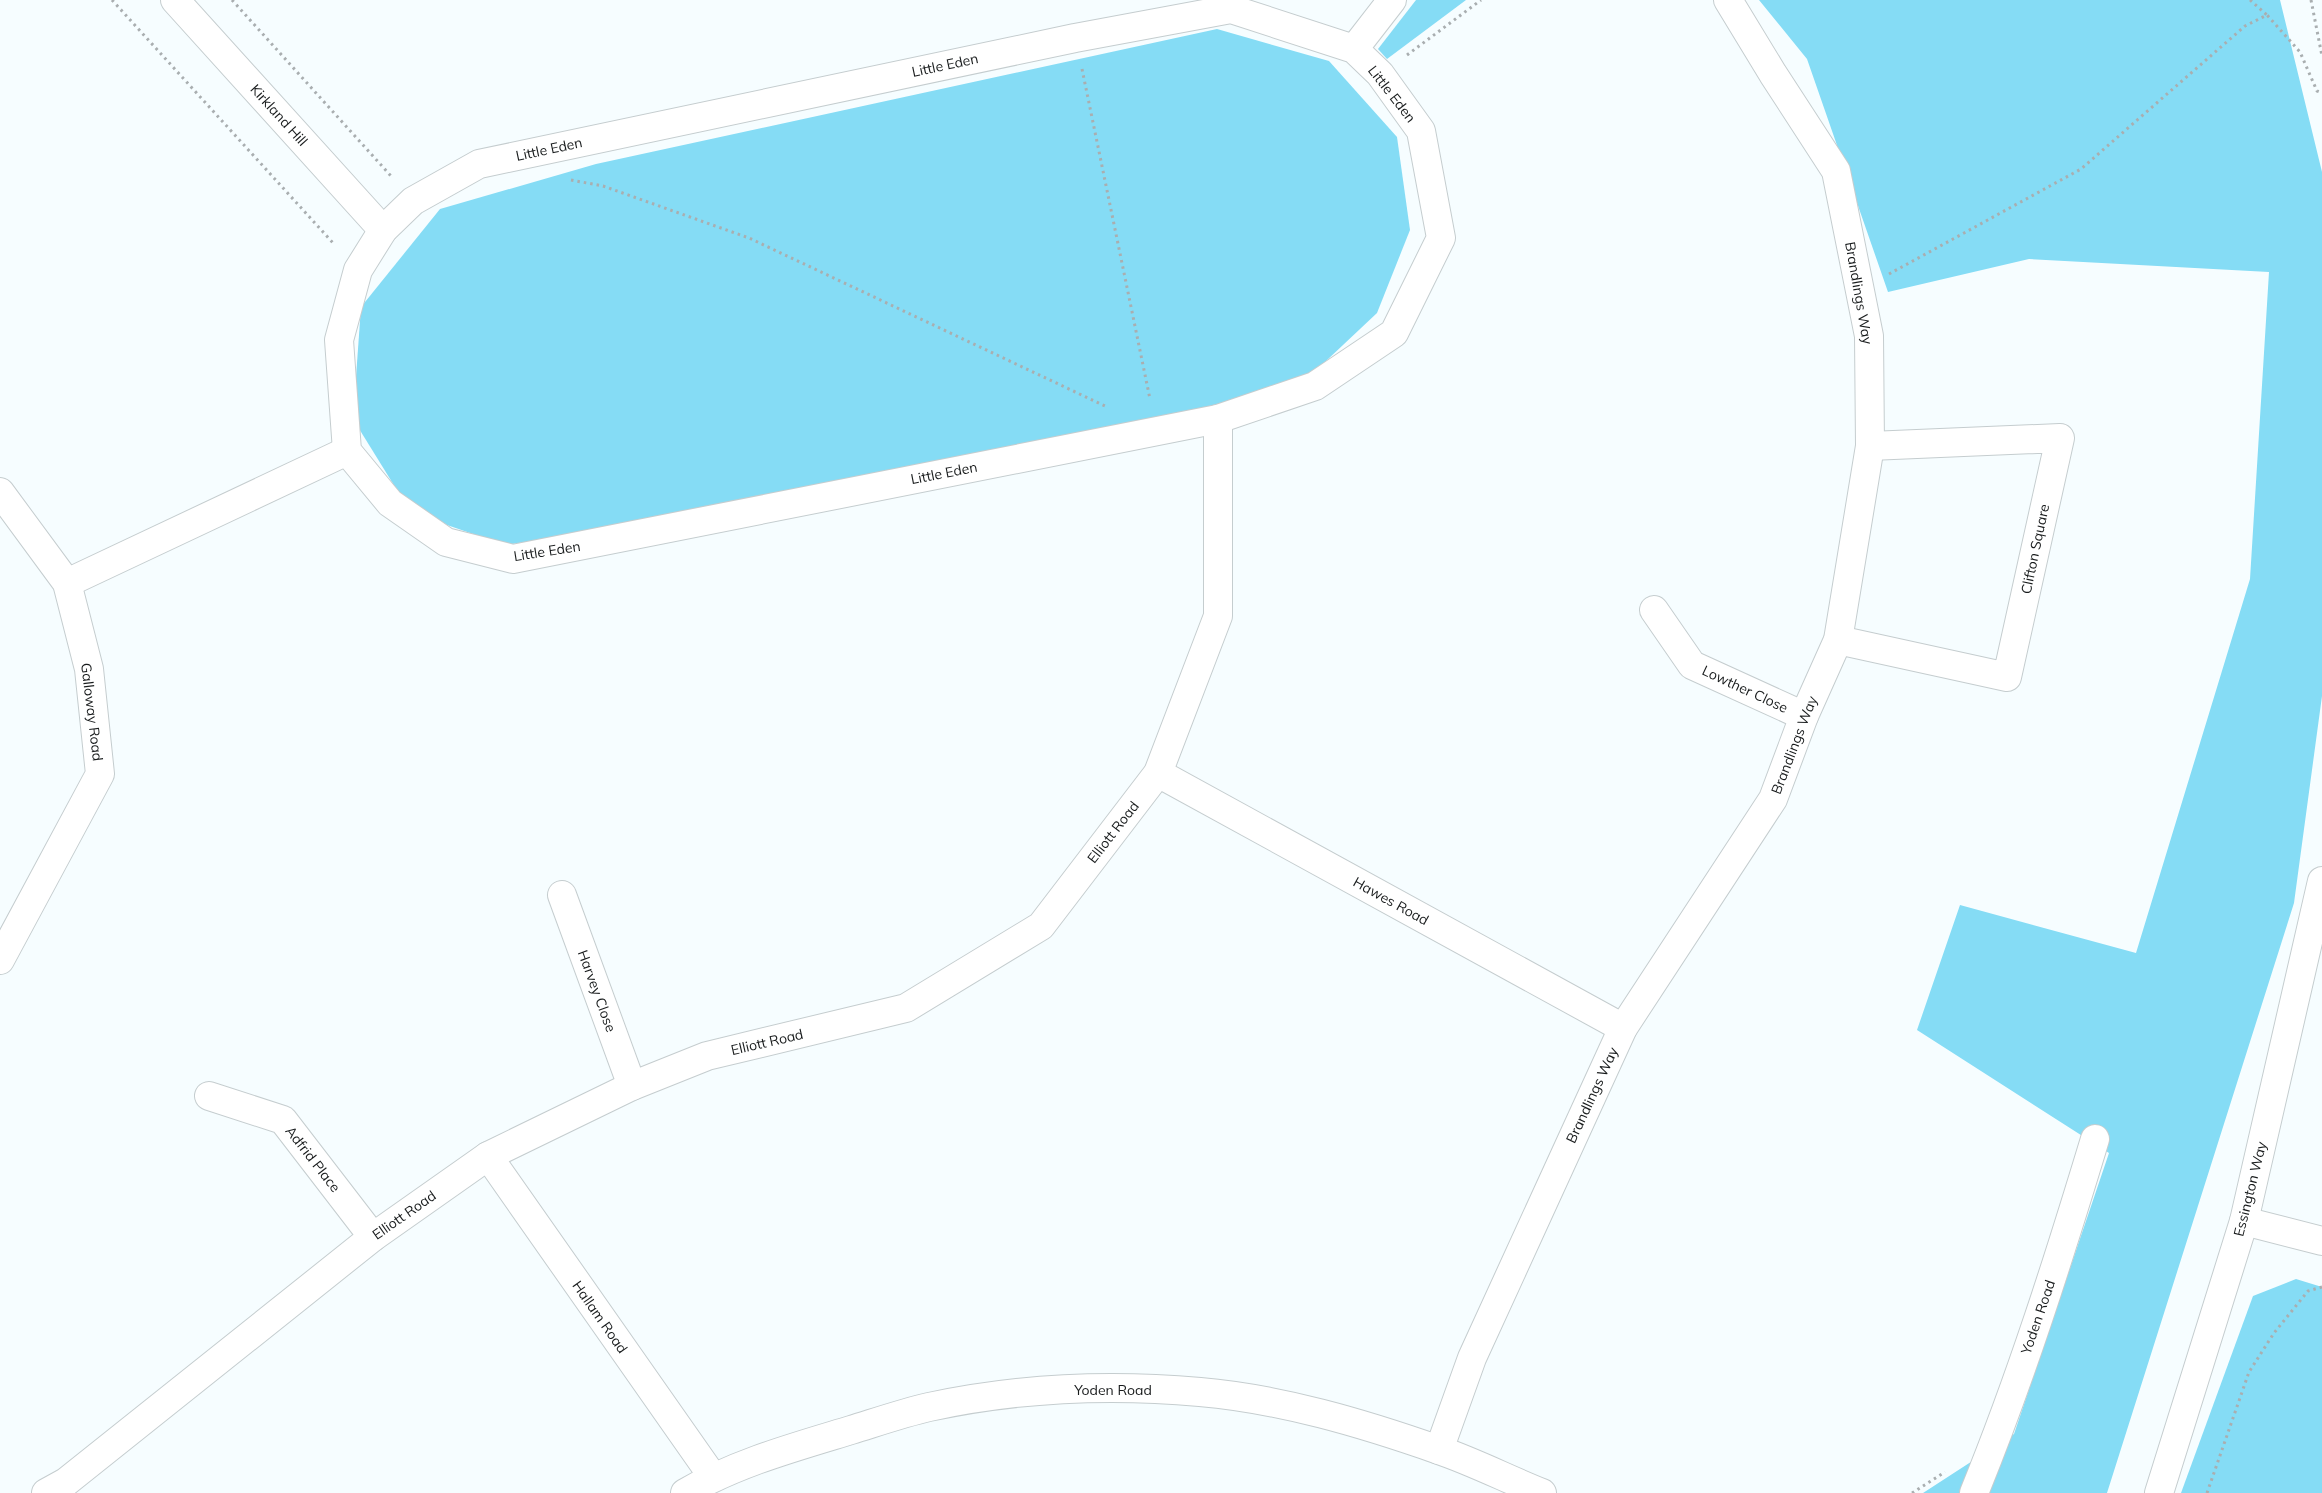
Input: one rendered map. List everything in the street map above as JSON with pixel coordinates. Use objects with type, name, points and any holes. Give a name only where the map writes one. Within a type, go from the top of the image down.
[{"type":"street","name":"Kirkland Hill","points":[[175,0],[383,230]]},
{"type":"street","points":[[1354,48],[1392,0]]},
{"type":"street","name":"Brandlings Way","points":[[1440,1450],[1472,1358],[1623,1028],[1773,799],[1804,716],[1838,640],[1870,446],[1869,336],[1836,171],[1728,0]]},
{"type":"street","name":"Little Eden","points":[[1231,9],[1354,48],[1380,74],[1420,131],[1441,238],[1394,333],[1315,386],[1218,419],[513,559],[446,542],[390,503],[347,451],[339,340],[358,270],[383,230],[413,201],[479,164],[1075,38],[1231,9]]},
{"type":"street","name":"Elliott Road","points":[[46,1493],[66,1482],[373,1237],[488,1156],[632,1086],[707,1056],[906,1008],[1041,926],[1158,773],[1218,616],[1218,419]]},
{"type":"street","name":"Clifton Square","points":[[1838,640],[2007,677],[2060,438],[1870,446]]},
{"type":"street","points":[[67,583],[347,451]]},
{"type":"street","name":"Galloway Road","points":[[0,492],[67,583],[89,670],[100,774],[0,960]]},
{"type":"street","name":"Lowther Close","points":[[1654,610],[1692,665],[1804,716]]},
{"type":"street","name":"Hawes Road","points":[[1158,773],[1623,1028]]},
{"type":"street","name":"Essington Way","points":[[2159,1493],[2244,1221],[2322,881]]},
{"type":"street","name":"Harvey Close","points":[[562,895],[632,1086]]},
{"type":"street","name":"Adfrid Place","points":[[209,1096],[283,1120],[373,1237]]},
{"type":"street","name":"Yoden Road","points":[[1974,1493],[1990,1456],[2065,1237],[2095,1139]]},
{"type":"street","name":"Hallam Road","points":[[488,1156],[713,1477]]},
{"type":"street","points":[[2244,1221],[2322,1242]]},
{"type":"street","name":"Yoden Road","points":[[685,1493],[713,1477],[814,1441],[929,1407],[1020,1392],[1106,1388],[1200,1392],[1263,1401],[1321,1414],[1440,1450],[1542,1493]]},
{"type":"path","points":[[112,0],[358,270]]},
{"type":"path","points":[[232,0],[413,201]]},
{"type":"path","points":[[1380,74],[1482,0]]},
{"type":"path","points":[[2250,0],[2267,15],[2300,52],[2317,91],[2322,93]]},
{"type":"path","points":[[2311,0],[2322,56]]},
{"type":"path","points":[[1860,290],[2081,169],[2245,26],[2267,15]]},
{"type":"path","points":[[1075,38],[1157,430]]},
{"type":"path","points":[[565,179],[603,186],[749,238],[1157,430]]},
{"type":"path","points":[[2207,1493],[2249,1372],[2274,1333],[2308,1291],[2322,1286]]},
{"type":"shaded area","points":[[1416,0],[1466,0],[1387,59],[1378,49]]},
{"type":"shaded area","points":[[1759,0],[2280,0],[2322,172],[2322,696],[2294,903],[2107,1493],[1923,1493],[2014,1434],[2109,1153],[1917,1030],[1960,905],[2136,953],[2250,579],[2269,272],[2029,259],[1888,292],[1807,59]]},
{"type":"shaded area","points":[[1217,29],[1329,61],[1397,137],[1410,230],[1377,313],[1309,377],[1198,411],[599,532],[505,545],[447,525],[400,495],[353,419],[361,307],[440,209],[596,164]]},
{"type":"shaded area","points":[[2296,1279],[2322,1287],[2322,1493],[2181,1493],[2253,1296]]}]
